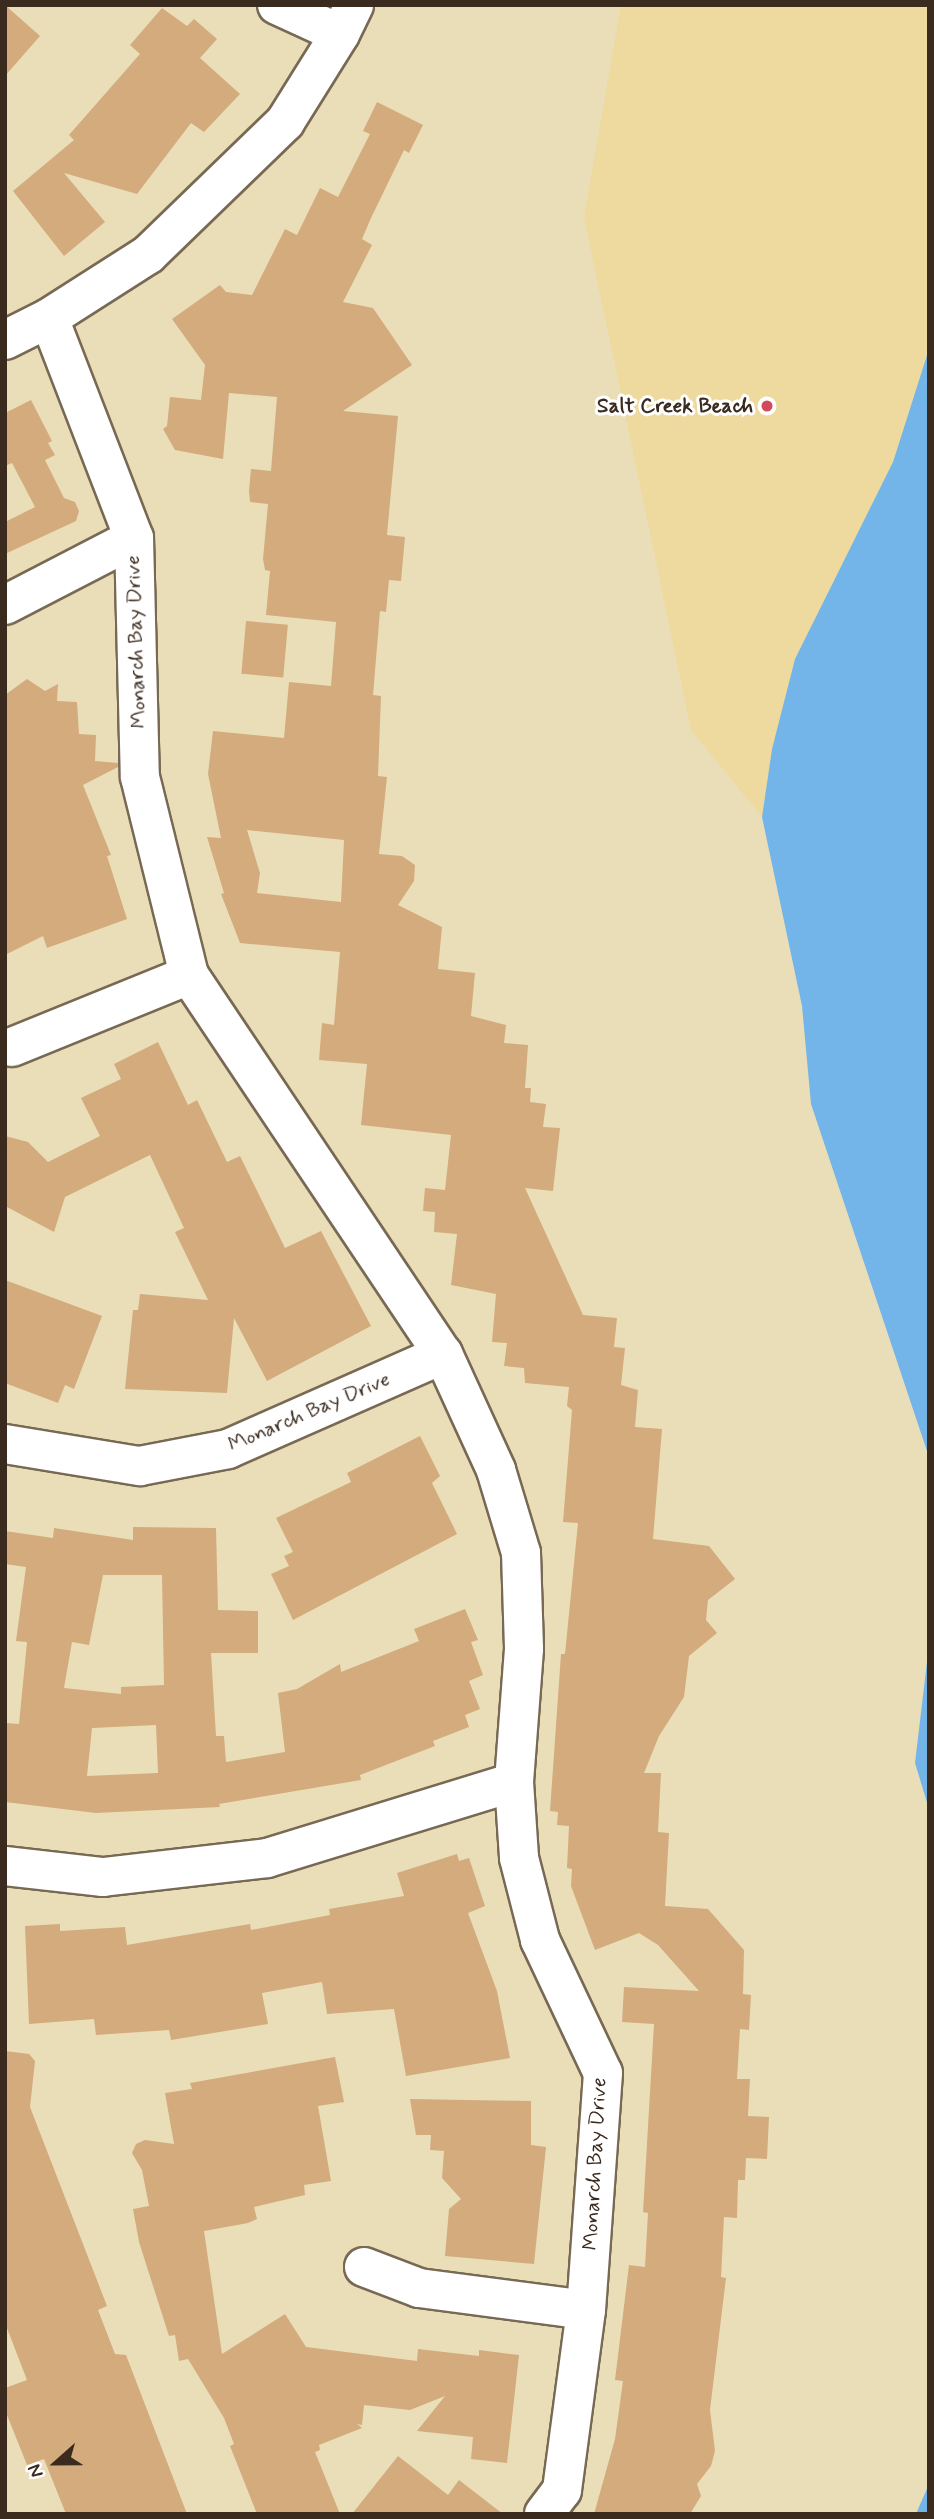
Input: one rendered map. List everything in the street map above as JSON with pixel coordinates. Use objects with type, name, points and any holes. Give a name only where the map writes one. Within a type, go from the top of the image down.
[{"type":"street","points":[[5,340],[49,318],[149,254],[285,122],[347,20],[277,5]]},
{"type":"street","name":"Monarch Bay Drive","points":[[49,318],[134,538],[140,776],[189,975],[443,1354],[496,1470],[521,1553],[524,1649],[514,1782],[519,1858],[540,1940],[603,2073],[586,2310],[562,2490],[544,2514]]},
{"type":"street","points":[[5,605],[134,538]]},
{"type":"street","points":[[12,1047],[189,975]]},
{"type":"street","name":"Monarch Bay Drive","points":[[5,1444],[141,1466],[228,1449],[443,1354]]},
{"type":"street","points":[[5,1866],[103,1877],[267,1858],[514,1782]]},
{"type":"street","points":[[364,2267],[419,2288],[586,2310]]},
{"type":"sand","name":"Salt Creek Beach","points":[[621,5],[929,5],[929,349],[893,462],[795,659],[772,749],[762,817],[691,730],[584,217]]},
{"type":"water","points":[[929,349],[929,1457],[811,1104],[802,1006],[762,817],[772,749],[795,659],[893,462]]},
{"type":"water","points":[[929,1645],[929,1809],[915,1763]]},
{"type":"water","points":[[929,2484],[929,2514],[916,2514]]},
{"type":"building","points":[[5,5],[40,36],[5,76]]},
{"type":"building","points":[[162,8],[187,26],[194,19],[217,39],[200,58],[240,94],[204,132],[191,123],[137,194],[64,173],[105,222],[64,256],[13,191],[74,140],[69,135],[140,54],[130,45]]},
{"type":"building","points":[[377,102],[423,125],[409,153],[404,150],[371,218],[362,239],[372,245],[343,302],[373,308],[412,365],[343,411],[398,416],[387,535],[405,537],[401,581],[389,580],[386,612],[380,611],[373,695],[381,696],[378,776],[387,777],[379,854],[402,856],[415,865],[414,881],[398,905],[442,927],[438,969],[475,973],[471,1016],[506,1025],[504,1043],[528,1045],[525,1088],[531,1088],[530,1102],[546,1104],[543,1127],[560,1128],[553,1191],[525,1188],[583,1315],[617,1318],[614,1347],[625,1348],[621,1385],[638,1390],[635,1427],[662,1429],[653,1539],[709,1546],[735,1579],[708,1600],[706,1620],[717,1633],[689,1656],[684,1697],[659,1736],[644,1773],[661,1773],[658,1832],[669,1833],[665,1906],[708,1909],[744,1950],[743,1994],[751,1995],[749,2030],[740,2029],[737,2079],[750,2079],[748,2116],[769,2117],[767,2159],[746,2158],[745,2180],[738,2180],[737,2218],[724,2217],[721,2277],[726,2278],[710,2410],[715,2451],[711,2466],[697,2484],[701,2496],[690,2514],[594,2514],[615,2439],[623,2381],[615,2380],[629,2265],[645,2267],[648,2213],[643,2212],[654,2024],[622,2022],[624,1987],[699,1991],[658,1945],[639,1933],[595,1950],[571,1886],[572,1869],[567,1868],[569,1826],[557,1825],[558,1812],[550,1811],[561,1654],[565,1654],[578,1523],[563,1522],[572,1410],[567,1406],[569,1387],[525,1383],[524,1368],[504,1366],[507,1343],[492,1342],[496,1294],[451,1285],[457,1234],[434,1232],[435,1212],[423,1211],[425,1188],[445,1190],[451,1135],[361,1125],[367,1064],[319,1060],[322,1023],[334,1025],[340,952],[240,943],[221,894],[224,893],[207,837],[221,838],[208,774],[213,731],[284,738],[289,682],[331,686],[336,622],[266,615],[270,571],[265,570],[263,559],[268,504],[250,502],[249,491],[251,469],[271,471],[277,397],[229,393],[223,459],[175,450],[163,429],[167,426],[170,397],[201,400],[205,365],[172,319],[220,285],[226,292],[252,295],[285,229],[297,235],[320,188],[338,197],[370,134],[363,131]],"holes":[[[247,830],[344,840],[341,902],[257,893],[260,873]]]},
{"type":"building","points":[[31,400],[52,441],[48,443],[55,455],[45,460],[64,498],[75,502],[79,511],[76,521],[5,554],[5,522],[35,507],[12,463],[5,466],[5,413]]},
{"type":"building","points":[[246,621],[288,625],[283,677],[241,674]]},
{"type":"building","points":[[27,679],[45,691],[58,684],[57,701],[77,702],[79,734],[96,735],[95,761],[118,763],[118,767],[83,785],[111,855],[107,856],[127,919],[47,948],[43,936],[5,955],[5,695]]},
{"type":"building","points":[[158,1042],[188,1105],[197,1100],[227,1162],[240,1156],[285,1248],[321,1231],[371,1326],[267,1381],[234,1318],[227,1393],[125,1389],[133,1310],[138,1310],[140,1294],[208,1300],[175,1232],[184,1228],[150,1155],[65,1197],[54,1232],[5,1206],[5,1136],[28,1142],[48,1162],[100,1136],[81,1098],[121,1079],[114,1064]]},
{"type":"building","points":[[5,1280],[102,1316],[74,1389],[65,1385],[58,1403],[5,1383]]},
{"type":"building","points":[[420,1436],[440,1476],[432,1483],[457,1534],[293,1620],[271,1574],[289,1566],[284,1556],[293,1552],[276,1518],[351,1482],[347,1473]]},
{"type":"building","points":[[133,1527],[216,1528],[218,1610],[258,1611],[258,1653],[211,1653],[216,1736],[224,1736],[226,1762],[285,1752],[278,1693],[297,1689],[340,1664],[341,1672],[419,1641],[414,1629],[465,1609],[478,1640],[471,1642],[483,1675],[469,1681],[480,1709],[465,1715],[469,1727],[433,1741],[435,1746],[360,1775],[361,1780],[219,1804],[220,1807],[96,1813],[5,1802],[5,1723],[19,1724],[27,1642],[16,1641],[26,1567],[5,1564],[5,1531],[53,1538],[54,1528],[133,1540]],"holes":[[[103,1575],[162,1575],[164,1685],[121,1687],[121,1694],[64,1688],[72,1642],[89,1645]],[[156,1725],[158,1773],[87,1776],[92,1728]]]},
{"type":"building","points":[[457,1854],[459,1861],[469,1858],[485,1906],[468,1913],[497,1991],[510,2058],[406,2076],[394,2009],[327,2014],[322,1982],[262,1993],[268,2024],[171,2040],[169,2030],[96,2035],[94,2019],[29,2024],[25,1926],[60,1924],[60,1931],[125,1927],[127,1945],[250,1924],[251,1930],[330,1915],[329,1909],[404,1896],[397,1873]]},
{"type":"building","points":[[5,2051],[29,2054],[35,2061],[30,2107],[107,2306],[98,2310],[115,2354],[126,2355],[187,2514],[66,2514],[44,2459],[27,2465],[5,2410],[5,2388],[27,2380],[5,2323]]},
{"type":"building","points":[[335,2057],[344,2102],[318,2106],[331,2181],[304,2185],[305,2195],[254,2207],[257,2219],[248,2223],[204,2231],[222,2354],[285,2314],[306,2347],[417,2361],[418,2349],[479,2356],[479,2350],[519,2355],[507,2463],[471,2459],[473,2437],[417,2431],[445,2396],[410,2410],[364,2405],[362,2425],[357,2424],[362,2428],[319,2445],[320,2450],[315,2452],[340,2514],[257,2514],[230,2446],[234,2444],[224,2418],[188,2359],[179,2361],[175,2335],[169,2336],[139,2242],[133,2209],[149,2206],[142,2170],[132,2153],[136,2144],[145,2140],[174,2144],[165,2093],[192,2089],[190,2083]]},
{"type":"building","points":[[410,2099],[531,2101],[531,2145],[546,2147],[534,2264],[445,2256],[449,2209],[461,2199],[442,2178],[444,2151],[430,2150],[431,2135],[416,2135]]},
{"type":"building","points":[[398,2456],[448,2495],[459,2480],[503,2514],[352,2514]]},
{"type":"place","name":"Salt Creek Beach","points":[[767,406]]}]
